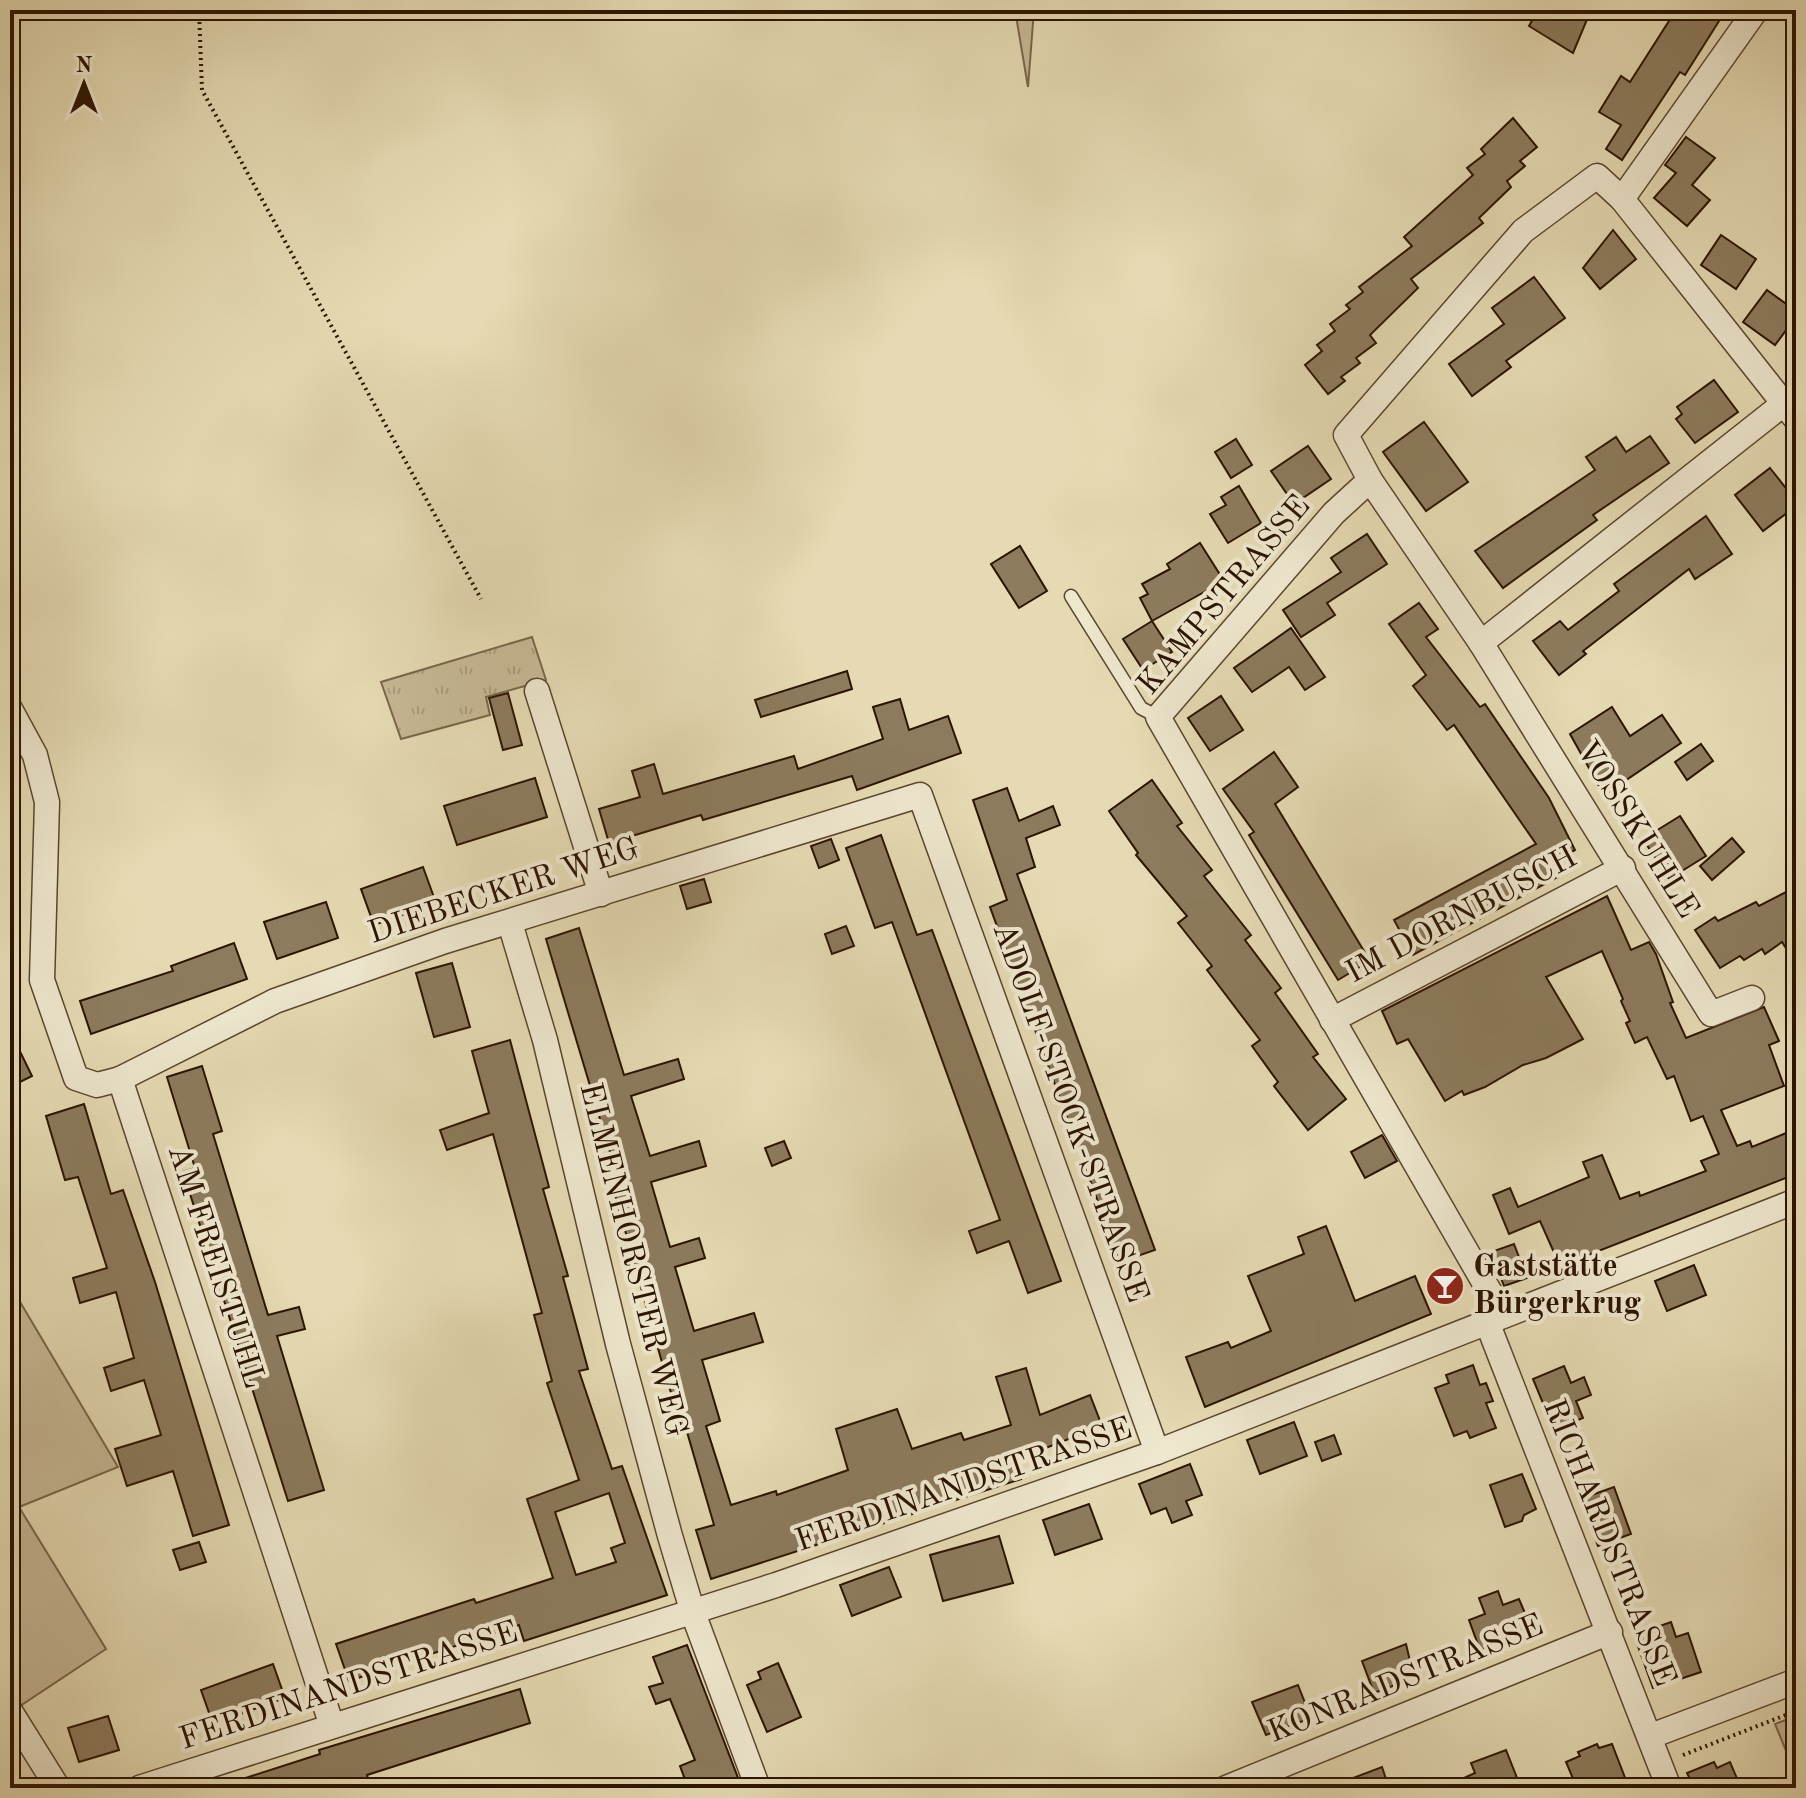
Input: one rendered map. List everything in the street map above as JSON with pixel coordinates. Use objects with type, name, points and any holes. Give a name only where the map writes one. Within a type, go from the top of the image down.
[{"type":"street","points":[[1622,199],[1756,10]]},
{"type":"street","points":[[1370,480],[1346,435],[1523,231],[1597,176],[1622,199],[1792,406],[1481,643]]},
{"type":"street","name":"VOSSKUHLE","points":[[1370,480],[1481,643],[1711,1014],[1752,998]]},
{"type":"street","name":"KAMPSTRASSE","points":[[1370,480],[1334,513],[1158,717],[1332,1020],[1495,1319]]},
{"type":"street","points":[[537,691],[601,894]]},
{"type":"street","points":[[10,709],[35,755],[47,802],[48,866],[42,980],[76,1078],[97,1085],[120,1079]]},
{"type":"street","name":"DIEBECKER WEG","points":[[120,1079],[275,1001],[510,923],[920,795]]},
{"type":"street","name":"ADOLF-STOCK-STRASSE","points":[[920,795],[1157,1452]]},
{"type":"street","name":"IM DORNBUSCH","points":[[1332,1020],[1623,868]]},
{"type":"street","name":"ELMENHORSTER WEG","points":[[510,923],[545,1040],[618,1344],[693,1613],[758,1788]]},
{"type":"street","name":"AM FREISTUHL","points":[[120,1079],[332,1726]]},
{"type":"street","name":"FERDINANDSTRASSE","points":[[139,1788],[693,1613],[1157,1452],[1796,1201]]},
{"type":"street","name":"RICHARDSTRASSE","points":[[1495,1319],[1513,1394],[1610,1632],[1669,1788]]},
{"type":"street","name":"KONRADSTRASSE","points":[[1226,1788],[1610,1632]]},
{"type":"street","points":[[1651,1736],[1796,1681]]},
{"type":"street","points":[[10,1711],[58,1788]]},
{"type":"lane","points":[[1071,596],[1141,708],[1158,717]]},
{"type":"path","points":[[199,10],[202,90],[481,599]]},
{"type":"path","points":[[1661,1764],[1796,1711]]},
{"type":"green space","points":[[1015,10],[1034,10],[1028,87]]},
{"type":"green space","points":[[532,637],[546,680],[486,697],[490,715],[401,739],[381,682]]},
{"type":"green space","points":[[10,1285],[118,1467],[19,1507],[106,1649],[17,1708],[10,1696]]},
{"type":"green space","points":[[1796,1716],[1796,1775],[1775,1724]]},
{"type":"building","points":[[1538,10],[1591,10],[1573,53],[1529,26]]},
{"type":"building","points":[[1676,10],[1726,10],[1685,75],[1680,72],[1622,160],[1606,149],[1621,125],[1599,112],[1621,76],[1630,82]]},
{"type":"building","points":[[1513,118],[1537,147],[1520,161],[1525,166],[1507,181],[1511,187],[1479,218],[1483,223],[1411,279],[1418,288],[1370,335],[1376,343],[1356,358],[1360,363],[1341,377],[1345,381],[1328,394],[1305,365],[1322,351],[1317,345],[1335,331],[1330,324],[1350,309],[1346,305],[1363,292],[1359,287],[1412,246],[1404,237],[1473,175],[1467,168],[1485,154],[1481,149]]},
{"type":"building","points":[[1686,137],[1715,158],[1692,185],[1710,200],[1687,226],[1654,198],[1676,173],[1665,165]]},
{"type":"building","points":[[1613,230],[1636,259],[1600,289],[1583,268]]},
{"type":"building","points":[[1721,235],[1756,259],[1736,289],[1701,265]]},
{"type":"building","points":[[1534,277],[1565,318],[1506,361],[1511,367],[1472,396],[1449,364],[1504,324],[1492,308]]},
{"type":"building","points":[[1767,290],[1796,311],[1796,317],[1775,345],[1743,322]]},
{"type":"building","points":[[1714,380],[1738,412],[1695,443],[1676,419],[1682,414],[1677,407]]},
{"type":"building","points":[[1424,422],[1468,482],[1426,511],[1383,452]]},
{"type":"building","points":[[1650,436],[1669,463],[1593,515],[1597,520],[1503,588],[1475,551],[1595,470],[1586,457],[1616,437],[1626,452]]},
{"type":"building","points":[[1236,439],[1252,465],[1231,478],[1215,452]]},
{"type":"building","points":[[1308,446],[1331,479],[1294,504],[1271,471]]},
{"type":"building","points":[[1770,468],[1796,501],[1796,506],[1763,531],[1735,495]]},
{"type":"building","points":[[1239,486],[1261,523],[1228,543],[1210,514],[1226,505],[1221,497]]},
{"type":"building","points":[[1706,516],[1732,554],[1695,579],[1689,569],[1583,651],[1586,654],[1559,675],[1533,641],[1560,621],[1568,630],[1619,591],[1614,584]]},
{"type":"building","points":[[1367,534],[1387,564],[1327,603],[1335,615],[1301,637],[1283,610],[1341,572],[1331,558]]},
{"type":"building","points":[[1200,543],[1224,581],[1152,621],[1140,598],[1148,594],[1142,584],[1170,569],[1167,564]]},
{"type":"building","points":[[1020,546],[1047,591],[1019,608],[991,564]]},
{"type":"building","points":[[1419,603],[1438,629],[1426,637],[1480,707],[1485,704],[1549,798],[1575,850],[1556,860],[1563,874],[1413,955],[1394,920],[1536,844],[1454,725],[1447,730],[1413,686],[1426,675],[1389,624]]},
{"type":"building","points":[[1152,621],[1172,652],[1143,670],[1123,639]]},
{"type":"building","points":[[1291,628],[1325,677],[1305,690],[1289,667],[1252,692],[1234,668]]},
{"type":"building","points":[[847,671],[852,689],[761,717],[755,700]]},
{"type":"building","points":[[508,693],[522,745],[503,750],[489,698]]},
{"type":"building","points":[[1221,696],[1243,730],[1210,751],[1188,718]]},
{"type":"building","points":[[900,699],[909,730],[948,716],[961,753],[857,790],[852,776],[703,820],[701,815],[609,843],[599,809],[640,797],[632,771],[654,764],[663,794],[794,756],[798,769],[883,739],[873,707]]},
{"type":"building","points":[[1612,707],[1630,736],[1662,715],[1681,743],[1604,795],[1570,734]]},
{"type":"building","points":[[1701,744],[1713,761],[1687,780],[1675,762]]},
{"type":"building","points":[[1274,752],[1298,787],[1275,804],[1370,961],[1338,980],[1249,835],[1254,832],[1223,789]]},
{"type":"building","points":[[535,778],[547,817],[457,845],[444,806]]},
{"type":"building","points":[[1152,780],[1182,823],[1177,826],[1212,870],[1204,876],[1251,935],[1245,940],[1281,988],[1275,993],[1318,1054],[1313,1057],[1346,1099],[1308,1130],[1274,1086],[1278,1082],[1252,1046],[1260,1040],[1207,970],[1212,966],[1178,923],[1187,916],[1136,855],[1138,853],[1109,811]]},
{"type":"building","points":[[1007,788],[1019,821],[1053,806],[1060,825],[1026,838],[1035,867],[1017,874],[1155,1250],[1120,1262],[990,907],[1007,900],[973,800]]},
{"type":"building","points":[[1680,816],[1706,856],[1669,879],[1643,839]]},
{"type":"building","points":[[881,835],[917,935],[932,930],[1061,1281],[1028,1293],[1009,1241],[977,1253],[969,1231],[1000,1220],[892,922],[875,928],[846,848]]},
{"type":"building","points":[[1732,838],[1744,852],[1712,880],[1700,866]]},
{"type":"building","points":[[831,839],[839,860],[819,868],[811,846]]},
{"type":"building","points":[[423,867],[436,903],[374,925],[361,889]]},
{"type":"building","points":[[704,879],[711,902],[687,909],[680,886]]},
{"type":"building","points":[[1796,887],[1796,964],[1782,942],[1765,954],[1762,949],[1744,960],[1740,956],[1720,968],[1695,930],[1715,917],[1718,921],[1756,902],[1759,906]]},
{"type":"building","points":[[1607,896],[1631,950],[1649,942],[1656,954],[1673,1002],[1670,1003],[1686,1038],[1764,1007],[1779,1041],[1769,1045],[1784,1086],[1721,1110],[1737,1146],[1750,1141],[1752,1147],[1796,1129],[1796,1174],[1560,1266],[1540,1221],[1509,1234],[1493,1195],[1510,1188],[1518,1207],[1589,1177],[1583,1162],[1602,1155],[1620,1199],[1639,1192],[1640,1196],[1706,1171],[1701,1161],[1719,1154],[1703,1116],[1691,1121],[1674,1076],[1667,1079],[1647,1037],[1635,1043],[1626,1023],[1630,1021],[1621,1001],[1623,999],[1602,951],[1546,977],[1583,1039],[1546,1058],[1523,1065],[1485,1087],[1464,1095],[1462,1091],[1445,1101],[1408,1039],[1397,1044],[1382,1011]]},
{"type":"building","points":[[326,902],[338,938],[277,959],[264,922]]},
{"type":"building","points":[[846,926],[854,946],[832,954],[825,934]]},
{"type":"building","points":[[579,928],[624,1075],[678,1059],[684,1079],[631,1096],[650,1156],[699,1141],[706,1166],[651,1182],[670,1247],[699,1238],[705,1258],[675,1267],[694,1331],[754,1313],[763,1342],[702,1360],[720,1421],[706,1426],[731,1505],[776,1491],[777,1495],[848,1470],[836,1429],[897,1409],[912,1449],[961,1433],[964,1440],[1011,1425],[996,1377],[1026,1368],[1040,1415],[1090,1395],[1102,1426],[1015,1460],[1021,1479],[711,1579],[696,1530],[714,1525],[687,1432],[683,1433],[663,1366],[614,1191],[621,1189],[546,939]]},
{"type":"building","points":[[234,943],[247,979],[91,1034],[80,1001],[173,971],[171,966]]},
{"type":"building","points":[[452,963],[470,1027],[434,1037],[416,973]]},
{"type":"building","points":[[10,1031],[32,1076],[10,1087]]},
{"type":"building","points":[[510,1040],[549,1187],[543,1189],[568,1276],[563,1277],[588,1369],[579,1371],[612,1469],[622,1466],[667,1595],[524,1641],[519,1625],[349,1681],[336,1644],[474,1599],[476,1603],[553,1578],[527,1499],[579,1480],[547,1383],[552,1381],[534,1315],[542,1313],[493,1134],[447,1150],[440,1130],[489,1113],[472,1051]],"holes":[[[609,1493],[625,1543],[611,1548],[616,1562],[576,1575],[555,1512]]]},
{"type":"building","points":[[202,1066],[222,1131],[213,1134],[268,1315],[299,1307],[305,1329],[277,1336],[324,1490],[288,1501],[183,1172],[195,1168],[167,1077]]},
{"type":"building","points":[[84,1104],[111,1194],[123,1190],[155,1282],[229,1525],[193,1536],[173,1471],[127,1486],[115,1449],[161,1435],[144,1380],[111,1391],[104,1368],[134,1358],[116,1292],[80,1303],[73,1278],[107,1268],[78,1177],[65,1180],[46,1116]]},
{"type":"building","points":[[1382,1135],[1397,1161],[1365,1178],[1351,1152]]},
{"type":"building","points":[[784,1141],[791,1158],[772,1166],[765,1148]]},
{"type":"building","points":[[1326,1226],[1355,1301],[1415,1276],[1431,1314],[1205,1407],[1186,1357],[1228,1342],[1231,1348],[1271,1331],[1248,1276],[1304,1254],[1298,1237]]},
{"type":"building","points":[[1514,1244],[1527,1278],[1504,1286],[1491,1252]]},
{"type":"building","points":[[1694,1265],[1706,1295],[1667,1311],[1655,1281]]},
{"type":"building","points":[[1473,1365],[1480,1385],[1486,1383],[1493,1401],[1486,1403],[1496,1428],[1470,1438],[1467,1431],[1454,1436],[1435,1388],[1449,1383],[1446,1375]]},
{"type":"building","points":[[1564,1366],[1571,1383],[1584,1377],[1591,1395],[1576,1401],[1583,1418],[1554,1430],[1533,1379]]},
{"type":"building","points":[[1294,1422],[1307,1456],[1260,1474],[1247,1440]]},
{"type":"building","points":[[1334,1435],[1341,1454],[1322,1461],[1315,1442]]},
{"type":"building","points":[[1190,1464],[1202,1495],[1186,1501],[1192,1515],[1172,1523],[1166,1508],[1151,1514],[1139,1484]]},
{"type":"building","points":[[1522,1474],[1536,1509],[1524,1515],[1522,1521],[1505,1527],[1490,1485]]},
{"type":"building","points":[[1614,1487],[1631,1534],[1598,1546],[1580,1499]]},
{"type":"building","points":[[1089,1504],[1102,1539],[1055,1555],[1043,1520]]},
{"type":"building","points":[[999,1536],[1013,1583],[943,1601],[930,1555]]},
{"type":"building","points":[[199,1542],[206,1562],[180,1570],[173,1550]]},
{"type":"building","points":[[889,1567],[901,1597],[852,1616],[840,1585]]},
{"type":"building","points":[[1498,1591],[1503,1605],[1519,1599],[1532,1630],[1480,1650],[1469,1620],[1485,1614],[1479,1598]]},
{"type":"building","points":[[1671,1622],[1676,1637],[1688,1633],[1701,1672],[1653,1688],[1634,1635]]},
{"type":"building","points":[[1406,1644],[1414,1678],[1374,1693],[1362,1661]]},
{"type":"building","points":[[687,1645],[740,1783],[726,1788],[706,1788],[702,1779],[687,1785],[680,1766],[695,1760],[670,1699],[656,1704],[649,1687],[663,1683],[653,1657]]},
{"type":"building","points":[[778,1663],[801,1717],[767,1732],[747,1685],[761,1679],[758,1672]]},
{"type":"building","points":[[273,1664],[285,1698],[213,1724],[201,1690]]},
{"type":"building","points":[[1298,1685],[1311,1718],[1266,1735],[1252,1702]]},
{"type":"building","points":[[520,1689],[530,1723],[367,1775],[371,1788],[350,1788],[348,1781],[325,1788],[227,1788],[227,1784],[320,1754],[319,1750]]},
{"type":"building","points":[[108,1716],[119,1750],[79,1762],[68,1728]]},
{"type":"building","points":[[1597,1744],[1599,1748],[1612,1744],[1629,1788],[1577,1788],[1566,1762],[1580,1756],[1578,1752]]},
{"type":"building","points":[[1506,1750],[1521,1788],[1442,1788],[1475,1773],[1471,1763]]},
{"type":"building","points":[[1714,1762],[1717,1768],[1730,1762],[1741,1788],[1684,1788],[1683,1782],[1690,1779],[1687,1773]]},
{"type":"building","points":[[1382,1767],[1389,1788],[1332,1788],[1332,1786]]},
{"type":"place","name":"Gaststätte Bürgerkrug","points":[[1445,1286]]}]
